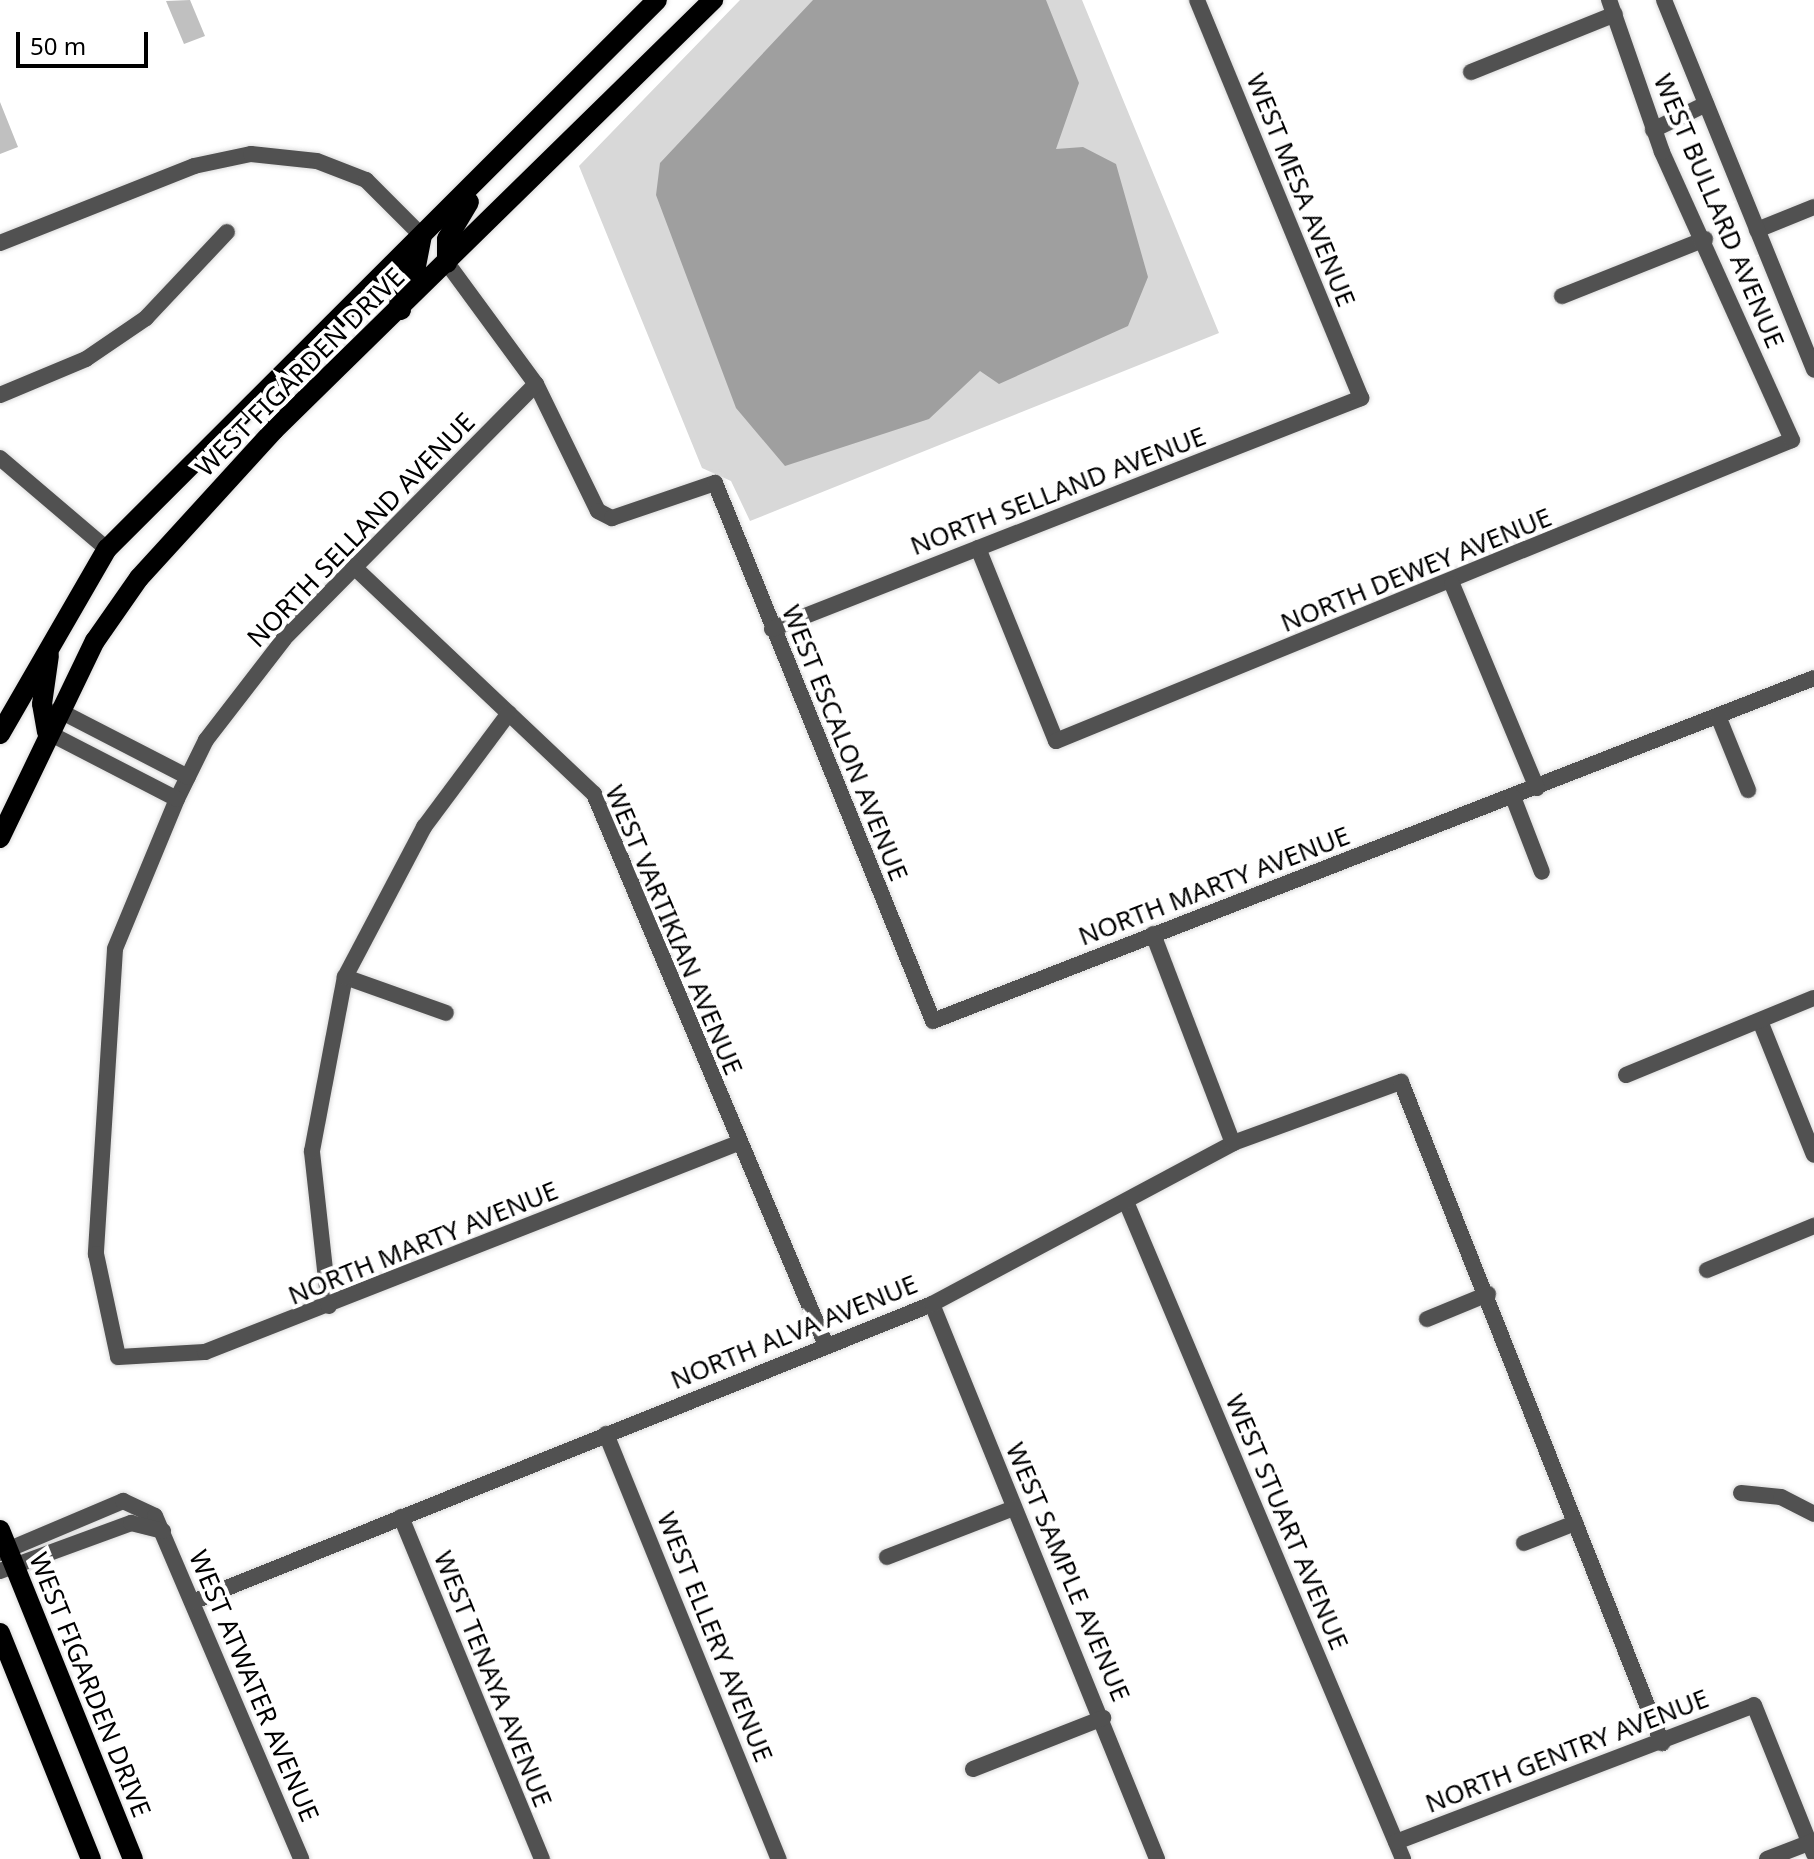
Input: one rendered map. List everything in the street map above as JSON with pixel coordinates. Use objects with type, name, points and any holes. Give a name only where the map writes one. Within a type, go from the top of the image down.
[{"type":"main road","name":"WEST FIGARDEN DRIVE","points":[[0,734],[52,639],[107,549],[422,236],[479,185],[657,0]]},
{"type":"main road","name":"WEST FIGARDEN DRIVE","points":[[0,838],[58,710],[139,578],[274,430],[401,310],[713,0]]},
{"type":"main road","points":[[447,263],[447,239],[479,185]]},
{"type":"main road","points":[[401,310],[397,290],[416,266],[422,236]]},
{"type":"main road","points":[[47,732],[42,695],[52,639]]},
{"type":"main road","name":"WEST FIGARDEN DRIVE","points":[[2,1544],[8,1571],[133,1859]]},
{"type":"main road","points":[[0,1633],[91,1859]]},
{"type":"street","name":"WEST MESA AVENUE","points":[[1197,0],[1361,398]]},
{"type":"street","name":"WEST BULLARD AVENUE","points":[[1664,0],[1814,370]]},
{"type":"street","points":[[1471,72],[1612,7]]},
{"type":"street","name":"WEST BULLARD AVENUE","points":[[1612,7],[1653,130],[1705,239],[1792,440]]},
{"type":"street","points":[[1653,130],[1706,104]]},
{"type":"street","points":[[0,243],[194,166],[251,154],[317,161],[366,180],[422,236]]},
{"type":"street","points":[[1757,230],[1814,207]]},
{"type":"street","points":[[0,395],[86,359],[146,318],[227,232]]},
{"type":"street","points":[[1562,296],[1705,239]]},
{"type":"street","points":[[447,263],[536,384]]},
{"type":"street","name":"NORTH SELLAND AVENUE","points":[[118,1357],[96,1254],[115,949],[177,799],[206,740],[284,639],[536,384]]},
{"type":"street","name":"WEST ESCALON AVENUE","points":[[536,384],[598,511],[612,518],[715,483],[933,1021]]},
{"type":"street","name":"NORTH SELLAND AVENUE","points":[[772,629],[1361,398]]},
{"type":"street","name":"NORTH DEWEY AVENUE","points":[[978,548],[1056,741],[1452,584],[1792,440]]},
{"type":"street","points":[[0,459],[107,549]]},
{"type":"street","name":"WEST VARTIKIAN AVENUE","points":[[353,566],[594,794],[738,1143],[825,1343]]},
{"type":"street","points":[[1452,584],[1537,788]]},
{"type":"street","name":"NORTH MARTY AVENUE","points":[[933,1021],[1814,678]]},
{"type":"street","points":[[58,710],[188,777]]},
{"type":"street","points":[[329,1306],[312,1151],[345,977],[424,827],[509,713]]},
{"type":"street","points":[[1718,716],[1748,790]]},
{"type":"street","points":[[47,732],[177,799]]},
{"type":"street","points":[[1513,797],[1542,872]]},
{"type":"street","points":[[1153,934],[1233,1143]]},
{"type":"street","points":[[345,977],[446,1013]]},
{"type":"street","points":[[1626,1075],[1814,998]]},
{"type":"street","points":[[1760,1021],[1814,1155]]},
{"type":"street","name":"NORTH ALVA AVENUE","points":[[192,1602],[825,1343],[932,1304],[1127,1204],[1233,1143],[1401,1082],[1488,1294]]},
{"type":"street","name":"NORTH MARTY AVENUE","points":[[118,1357],[205,1352],[329,1306],[738,1143]]},
{"type":"street","name":"WEST STUART AVENUE","points":[[1127,1204],[1403,1859]]},
{"type":"street","points":[[1707,1270],[1814,1226]]},
{"type":"street","points":[[1427,1319],[1488,1294],[1662,1743]]},
{"type":"street","name":"WEST SAMPLE AVENUE","points":[[932,1304],[1103,1718],[1157,1859]]},
{"type":"street","name":"WEST ELLERY AVENUE","points":[[606,1434],[779,1859]]},
{"type":"street","points":[[1741,1493],[1781,1497],[1814,1514]]},
{"type":"street","points":[[2,1544],[123,1501],[144,1505],[163,1531]]},
{"type":"street","points":[[887,1557],[1014,1508]]},
{"type":"street","name":"WEST TENAYA AVENUE","points":[[401,1517],[542,1859]]},
{"type":"street","points":[[8,1571],[131,1523],[163,1531]]},
{"type":"street","points":[[1524,1543],[1575,1523]]},
{"type":"street","name":"WEST ATWATER AVENUE","points":[[163,1531],[301,1859]]},
{"type":"street","name":"NORTH GENTRY AVENUE","points":[[1396,1842],[1662,1743],[1754,1705],[1812,1846]]},
{"type":"street","points":[[973,1769],[1103,1718]]},
{"type":"street","points":[[1767,1859],[1812,1846]]},
{"type":"shaded area","points":[[740,0],[1082,0],[1219,333],[750,521],[731,481],[702,468],[579,166]]},
{"type":"shaded area","points":[[813,0],[1046,0],[1079,83],[1056,149],[1083,147],[1116,164],[1148,277],[1128,326],[999,384],[980,371],[929,419],[785,466],[736,408],[656,195],[660,163]]},
{"type":"building","points":[[190,0],[205,36],[184,44],[166,1]]},
{"type":"building","points":[[0,102],[18,147],[0,154]]}]
